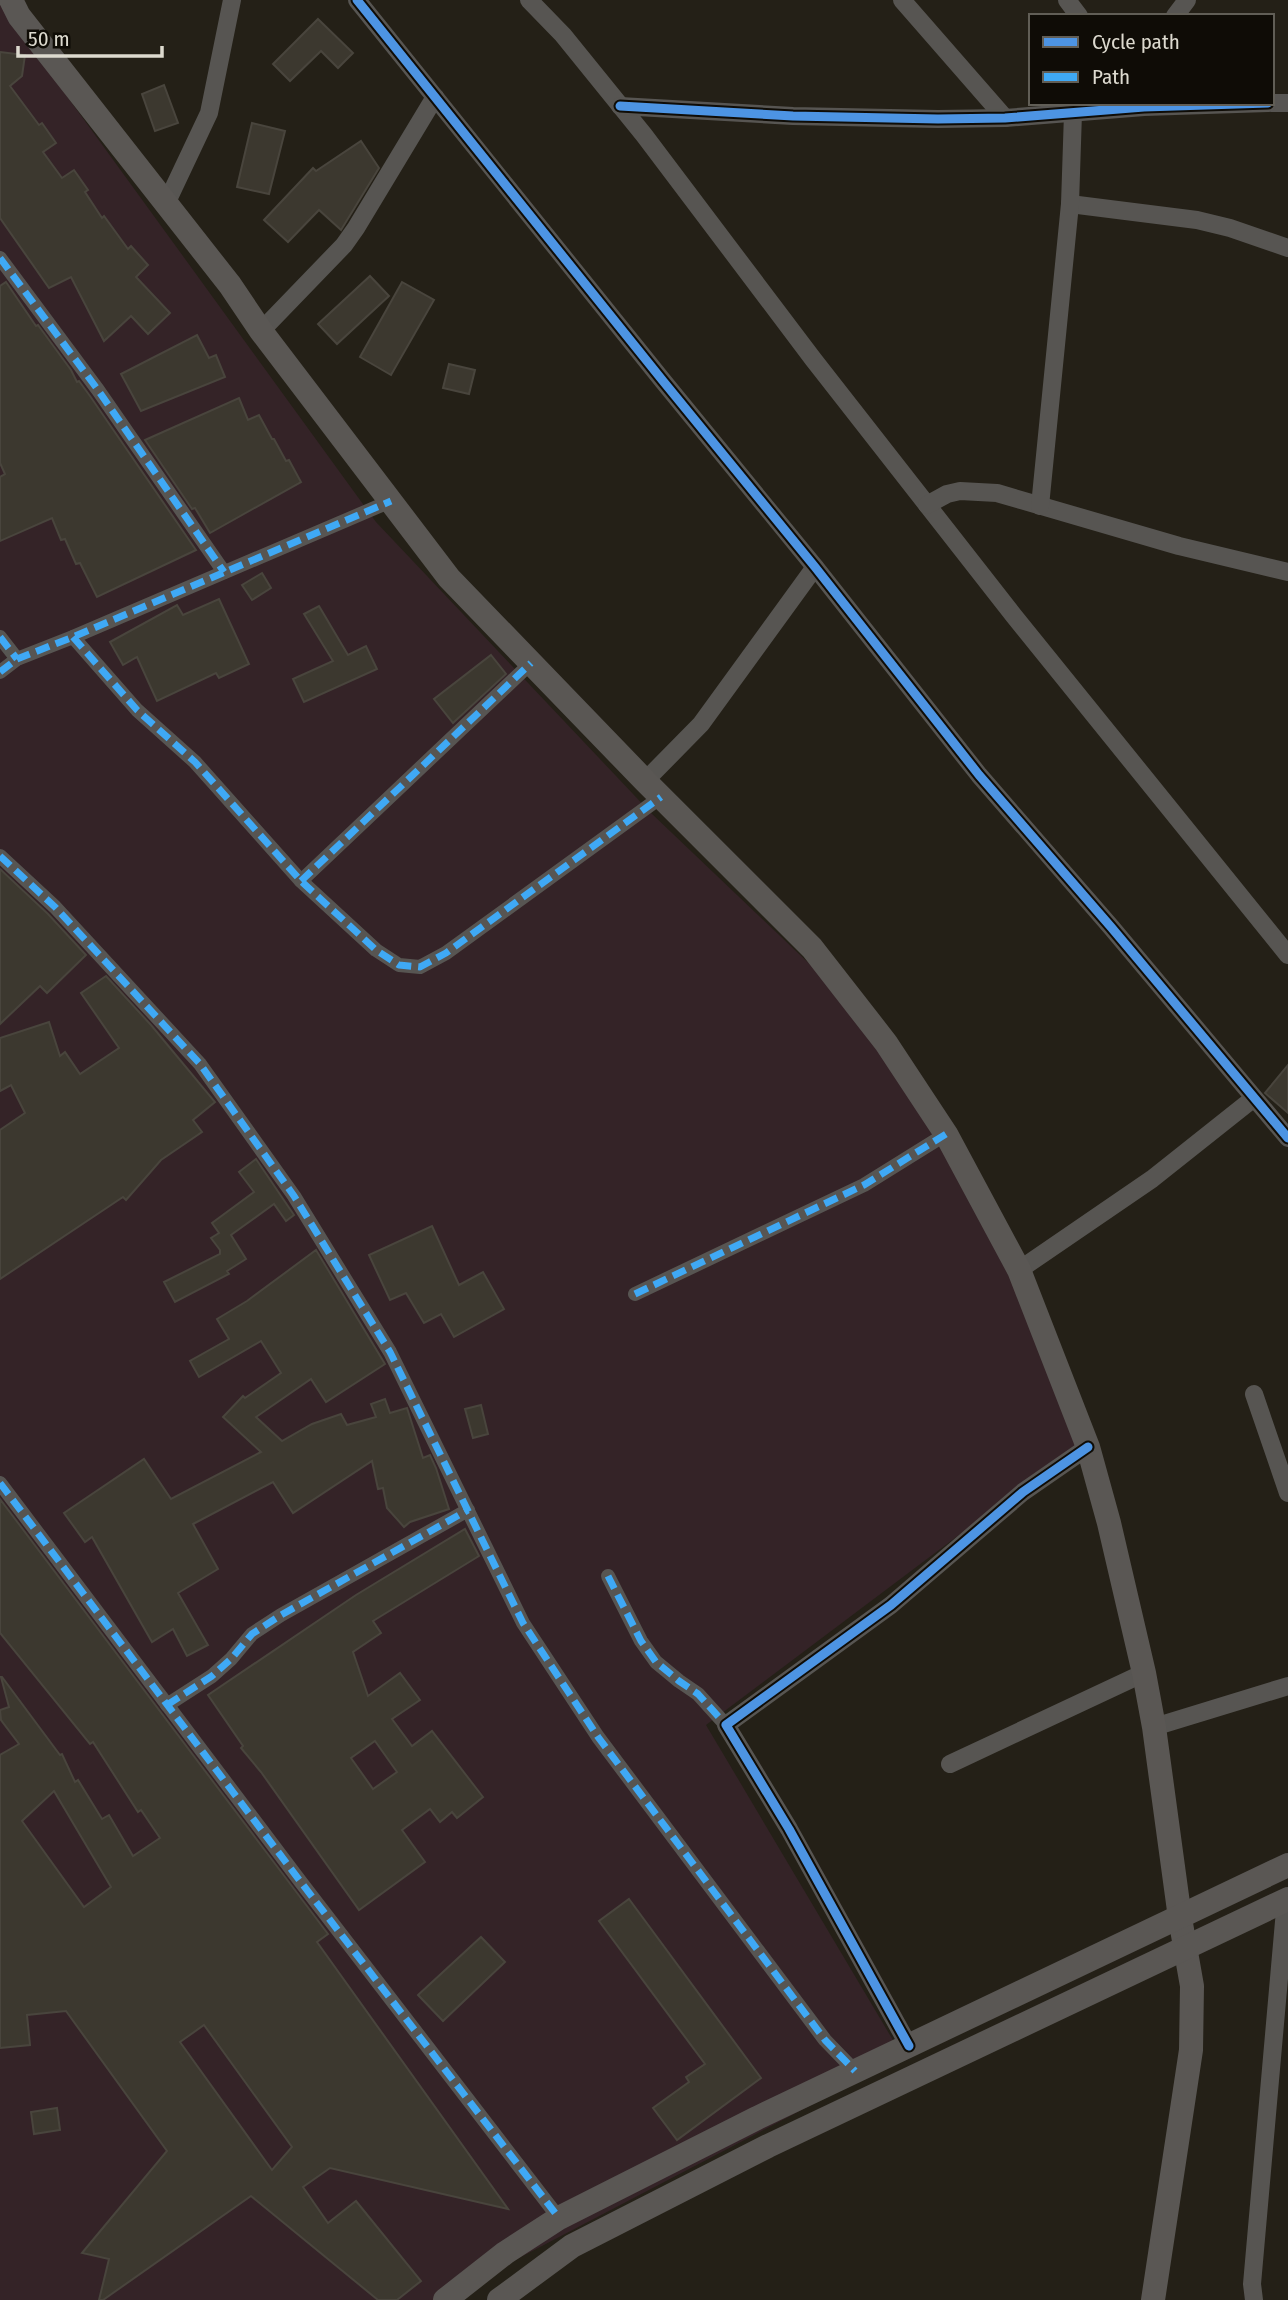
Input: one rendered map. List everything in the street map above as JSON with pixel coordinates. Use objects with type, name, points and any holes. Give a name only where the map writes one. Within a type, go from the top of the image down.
[{"type":"main road","points":[[11,0],[19,16],[230,285],[261,331],[449,578],[653,789],[812,948],[887,1043],[946,1134],[1019,1270],[1087,1447],[1109,1523],[1154,1727],[1192,1986],[1191,2050],[1153,2300]]},
{"type":"main road","points":[[444,2300],[505,2253],[559,2218],[757,2118],[1288,1865]]},
{"type":"main road","points":[[499,2300],[572,2246],[768,2146],[1287,1899]]},
{"type":"street","points":[[166,204],[209,113],[232,0]]},
{"type":"street","points":[[357,0],[816,567],[979,775],[1288,1138]]},
{"type":"street","points":[[902,0],[1005,118]]},
{"type":"street","points":[[531,1],[563,35],[620,106],[1014,616],[1288,956]]},
{"type":"street","points":[[261,331],[344,245],[435,97]]},
{"type":"street","points":[[620,106],[793,116],[939,119],[1005,118],[1073,113],[1108,107],[1189,105]]},
{"type":"street","points":[[1040,506],[1070,204],[1073,113]]},
{"type":"street","points":[[1070,204],[1197,220],[1288,248]]},
{"type":"street","points":[[0,258],[98,390],[224,572]]},
{"type":"street","points":[[927,505],[947,494],[972,490],[996,493],[1179,546],[1288,572]]},
{"type":"street","points":[[0,673],[17,659],[391,501]]},
{"type":"street","points":[[73,637],[137,710],[195,762],[301,881],[376,950],[399,965],[420,967],[446,953],[653,789],[816,567]]},
{"type":"street","points":[[0,637],[17,659]]},
{"type":"street","points":[[301,881],[531,663]]},
{"type":"street","points":[[0,856],[55,907],[200,1063],[294,1196],[390,1352],[523,1623],[598,1737],[825,2040],[855,2071]]},
{"type":"street","points":[[1019,1270],[1152,1179],[1254,1098]]},
{"type":"street","points":[[635,1294],[864,1185],[946,1134]]},
{"type":"street","points":[[1254,1394],[1288,1493]]},
{"type":"street","points":[[726,1725],[891,1605],[1023,1492],[1087,1447]]},
{"type":"street","points":[[0,1483],[559,2218]]},
{"type":"street","points":[[167,1705],[212,1676],[252,1634],[281,1615],[468,1510]]},
{"type":"street","points":[[608,1576],[641,1641],[656,1662],[698,1694],[726,1725],[789,1829],[909,2046]]},
{"type":"street","points":[[950,1764],[1144,1673]]},
{"type":"street","points":[[1154,1727],[1288,1686]]},
{"type":"street","points":[[1254,2300],[1252,2284],[1287,1899]]},
{"type":"shaded area","points":[[0,4],[376,522],[651,813],[862,1014],[986,1208],[1076,1447],[706,1725],[903,2057],[481,2278],[452,2300],[0,2300]]},
{"type":"building","points":[[318,19],[353,53],[338,68],[321,51],[290,81],[273,64]]},
{"type":"building","points":[[0,52],[25,55],[22,76],[10,86],[56,143],[43,152],[62,178],[74,170],[102,218],[104,216],[128,249],[131,246],[148,265],[136,277],[170,313],[148,334],[131,316],[104,341],[71,277],[49,288],[0,218]]},
{"type":"building","points":[[164,85],[178,123],[155,131],[142,94]]},
{"type":"building","points":[[252,123],[285,131],[269,194],[237,187]]},
{"type":"building","points":[[361,141],[379,168],[341,230],[319,210],[288,242],[264,220],[313,168],[316,171]]},
{"type":"building","points":[[370,276],[389,296],[337,344],[318,324]]},
{"type":"building","points":[[6,282],[77,382],[79,381],[90,396],[196,550],[97,597],[80,563],[76,564],[65,539],[61,540],[52,518],[0,541],[0,477],[5,474],[0,463],[0,286]]},
{"type":"building","points":[[402,282],[434,300],[391,375],[360,357]]},
{"type":"building","points":[[197,335],[209,358],[216,355],[225,377],[141,411],[121,374]]},
{"type":"building","points":[[449,364],[475,370],[469,394],[443,388]]},
{"type":"building","points":[[239,398],[248,420],[259,415],[301,482],[210,533],[145,440]]},
{"type":"building","points":[[262,573],[271,588],[252,600],[242,585]]},
{"type":"building","points":[[219,599],[249,664],[219,678],[216,673],[157,701],[137,657],[123,665],[110,642],[177,605],[183,615]]},
{"type":"building","points":[[319,606],[348,655],[366,646],[377,669],[304,702],[293,679],[333,661],[304,614]]},
{"type":"building","points":[[491,655],[506,674],[453,723],[434,699]]},
{"type":"building","points":[[0,869],[48,914],[86,955],[47,993],[40,986],[0,1024]]},
{"type":"building","points":[[106,976],[215,1102],[193,1120],[202,1132],[161,1160],[126,1200],[123,1197],[0,1279],[0,1130],[25,1113],[11,1085],[0,1091],[0,1038],[49,1022],[60,1056],[65,1052],[80,1074],[119,1048],[81,993]]},
{"type":"building","points":[[1288,1065],[1288,1113],[1265,1093]]},
{"type":"building","points":[[256,1159],[294,1215],[286,1221],[274,1204],[231,1235],[246,1259],[227,1271],[229,1274],[175,1302],[164,1282],[220,1254],[211,1238],[219,1233],[212,1223],[254,1192],[239,1172]]},
{"type":"building","points":[[432,1226],[459,1285],[483,1272],[504,1309],[454,1337],[441,1314],[424,1323],[406,1293],[390,1300],[369,1255]]},
{"type":"building","points":[[316,1250],[385,1364],[326,1402],[311,1379],[256,1417],[282,1441],[312,1424],[341,1414],[347,1425],[376,1417],[371,1404],[385,1399],[390,1413],[407,1408],[423,1458],[430,1455],[449,1509],[410,1522],[404,1527],[387,1508],[383,1488],[378,1489],[372,1461],[293,1513],[273,1482],[193,1524],[218,1569],[178,1593],[208,1645],[187,1656],[173,1629],[152,1642],[92,1537],[85,1542],[64,1513],[144,1459],[171,1499],[261,1452],[223,1417],[243,1396],[245,1398],[281,1373],[261,1341],[199,1377],[190,1361],[229,1339],[217,1319],[247,1301]]},
{"type":"building","points":[[481,1405],[488,1434],[473,1438],[465,1409]]},
{"type":"building","points":[[0,1499],[328,1934],[317,1942],[508,2209],[330,2168],[303,2187],[328,2223],[356,2201],[421,2281],[397,2300],[378,2300],[251,2196],[103,2300],[99,2300],[109,2259],[82,2253],[167,2151],[66,2011],[27,2015],[30,2045],[0,2048],[0,1755],[19,1744],[1,1720],[0,1710],[9,1707],[1,1677],[60,1755],[62,1754],[75,1782],[78,1780],[102,1819],[109,1815],[133,1856],[160,1838],[141,1810],[138,1812],[93,1742],[90,1744],[0,1633]],"holes":[[[54,1791],[111,1887],[84,1907],[22,1821]],[[204,2025],[292,2147],[272,2170],[180,2042]]]},
{"type":"building","points":[[465,1529],[479,1556],[373,1621],[381,1633],[353,1652],[368,1696],[400,1673],[420,1700],[392,1719],[412,1746],[432,1731],[483,1797],[457,1818],[452,1812],[440,1822],[430,1809],[402,1830],[425,1862],[359,1910],[241,1748],[243,1746],[208,1695],[356,1595]],"holes":[[[375,1741],[397,1772],[373,1789],[351,1758]]]},
{"type":"building","points":[[629,1899],[761,2078],[677,2140],[653,2108],[689,2082],[686,2077],[705,2064],[599,1921]]},
{"type":"building","points":[[481,1937],[505,1962],[443,2021],[418,1995]]},
{"type":"building","points":[[57,2108],[60,2130],[34,2134],[31,2112]]},
{"type":"marked path","points":[[0,258],[98,390],[224,572]]},
{"type":"marked path","points":[[0,672],[17,659],[391,501]]},
{"type":"marked path","points":[[0,637],[17,659]]},
{"type":"marked path","points":[[73,637],[137,710],[195,762],[301,881],[376,950],[399,965],[420,967],[446,953],[661,797]]},
{"type":"marked path","points":[[301,881],[531,663]]},
{"type":"marked path","points":[[0,856],[55,907],[200,1064],[294,1196],[390,1352],[523,1623],[598,1737],[825,2040],[855,2071]]},
{"type":"marked path","points":[[635,1294],[864,1185],[946,1134]]},
{"type":"marked path","points":[[0,1483],[300,1881],[559,2218]]},
{"type":"marked path","points":[[167,1705],[212,1676],[252,1634],[281,1615],[468,1510]]},
{"type":"marked path","points":[[608,1576],[641,1641],[656,1662],[698,1694],[726,1725]]},
{"type":"cycle path","points":[[357,0],[815,567],[979,775],[1288,1138]]},
{"type":"cycle path","points":[[620,106],[793,116],[938,119],[1005,118],[1206,105]]},
{"type":"cycle path","points":[[909,2046],[789,1829],[726,1725],[891,1605],[1023,1492],[1088,1447]]}]
